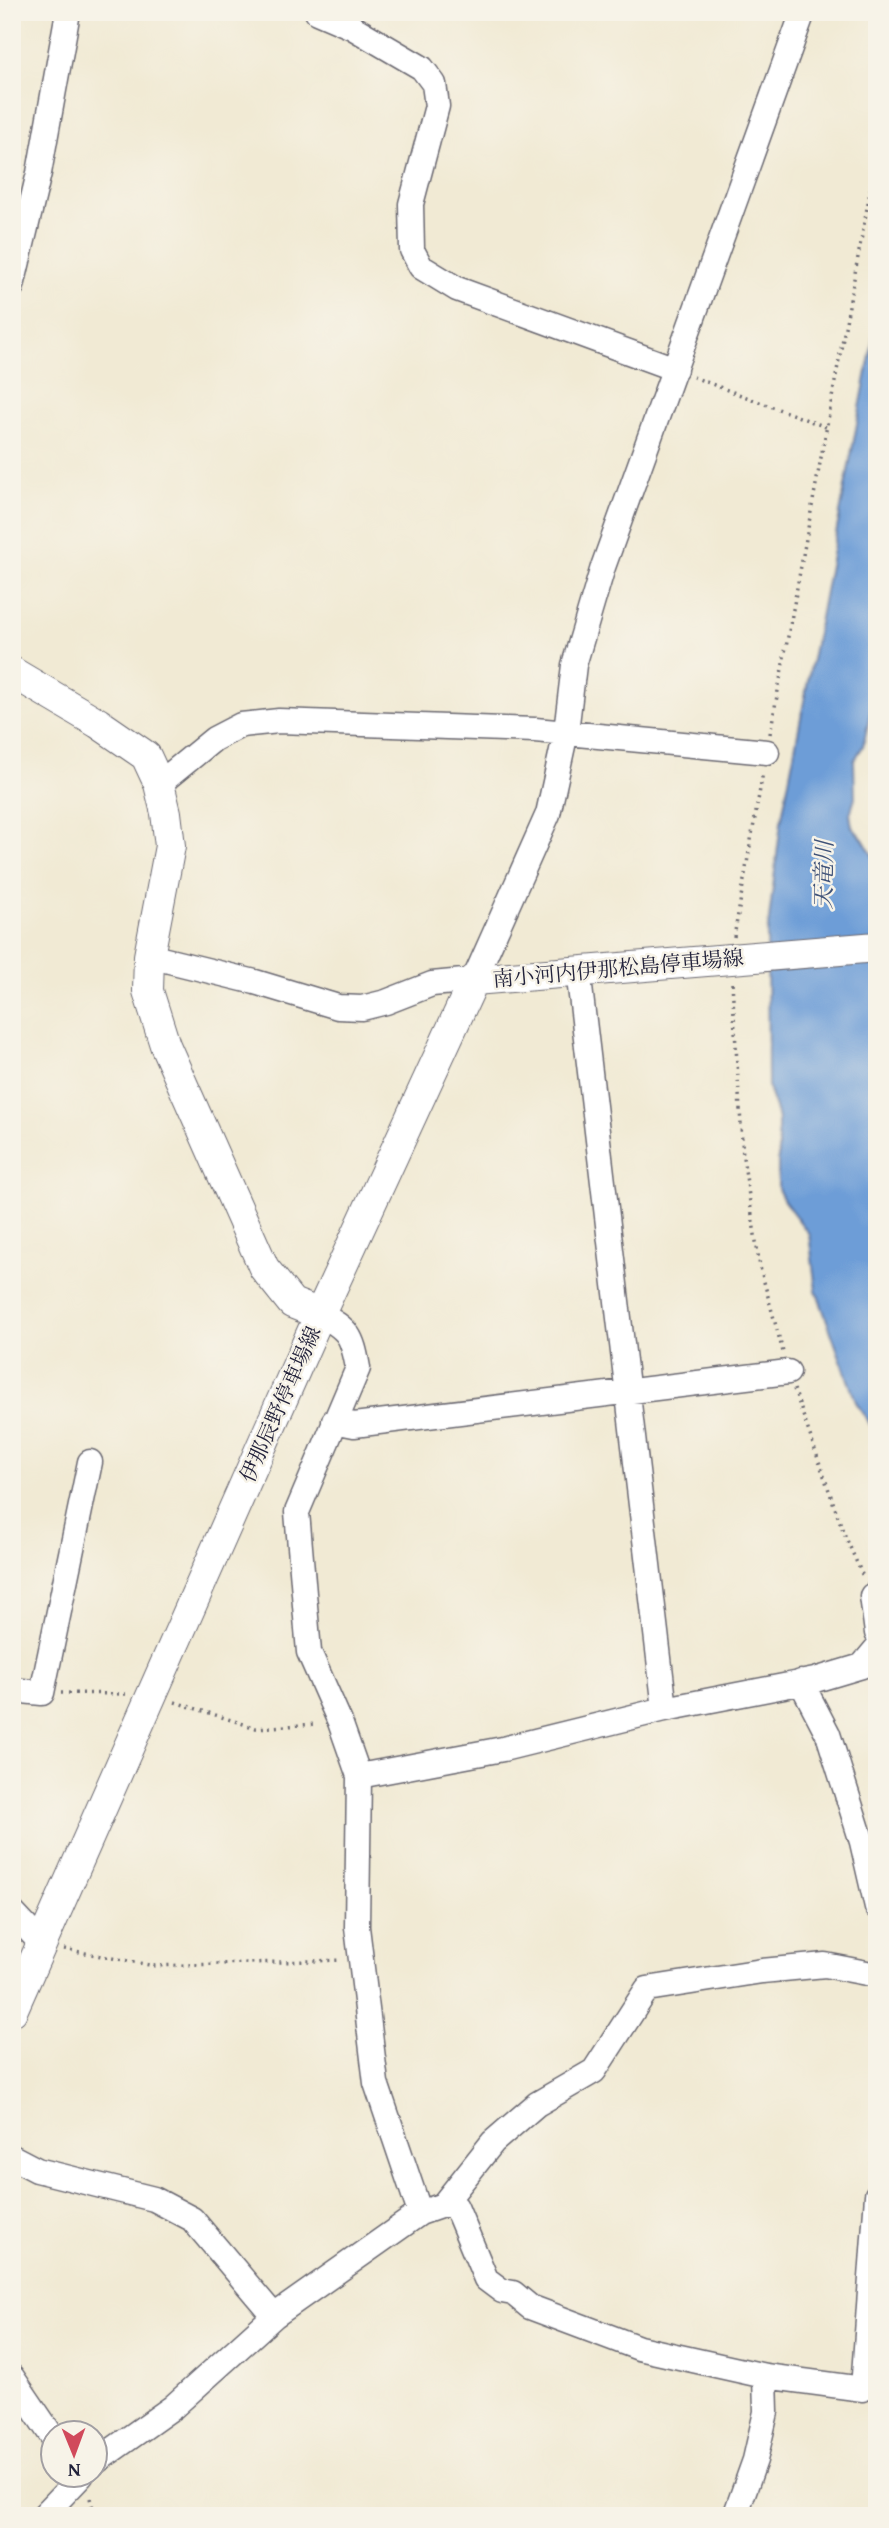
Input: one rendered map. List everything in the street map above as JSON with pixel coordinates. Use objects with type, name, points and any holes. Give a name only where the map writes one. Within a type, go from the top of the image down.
[{"type":"main road","name":"伊那辰野停車場線","points":[[12,672],[98,723],[146,756],[159,784],[170,846],[149,956],[148,991],[165,1045],[264,1268],[292,1303],[320,1314],[12,2011]]},
{"type":"main road","name":"南小河内伊那松島停車場線","points":[[320,1314],[474,980],[877,947]]},
{"type":"street","points":[[12,286],[38,173],[68,12]]},
{"type":"street","points":[[317,12],[352,27],[422,68],[434,84],[437,106],[411,204],[412,250],[421,267],[457,289],[674,369]]},
{"type":"street","points":[[149,956],[255,982],[338,1007],[362,1008],[386,1002],[432,984],[474,980],[548,814],[566,732],[573,665],[595,591],[803,12]]},
{"type":"street","points":[[159,784],[214,739],[241,725],[279,721],[566,732],[767,752]]},
{"type":"street","points":[[578,970],[665,1709]]},
{"type":"street","points":[[320,1314],[344,1327],[354,1346],[358,1368],[297,1512],[309,1652],[340,1722],[359,1776],[358,1927],[376,2083],[432,2209]]},
{"type":"street","points":[[334,1420],[354,1425],[788,1372]]},
{"type":"street","points":[[12,1690],[42,1693],[90,1462]]},
{"type":"street","points":[[872,1596],[877,1633]]},
{"type":"street","points":[[359,1776],[503,1749],[665,1709],[801,1682],[862,1666],[877,1648]]},
{"type":"street","points":[[801,1682],[828,1734],[862,1842],[877,1907]]},
{"type":"street","points":[[12,1912],[42,1944]]},
{"type":"street","points":[[108,2453],[173,2407],[274,2316],[432,2209],[493,2142],[537,2104],[594,2071],[647,1989],[762,1971],[825,1965],[877,1975]]},
{"type":"street","points":[[12,2157],[37,2170],[154,2199],[191,2219],[274,2316]]},
{"type":"street","points":[[432,2209],[456,2207],[486,2279],[502,2291],[513,2293],[530,2306],[639,2348],[765,2376],[863,2389],[877,2195]]},
{"type":"street","points":[[735,2516],[755,2460],[766,2412],[765,2376]]},
{"type":"street","points":[[12,2377],[41,2420]]},
{"type":"street","points":[[43,2516],[68,2490]]},
{"type":"path","points":[[872,1596],[843,1531],[788,1372],[760,1266],[743,1157],[736,959],[767,752],[877,154]]},
{"type":"path","points":[[674,369],[826,427]]},
{"type":"path","points":[[42,1693],[153,1694],[256,1728],[340,1722]]},
{"type":"path","points":[[42,1944],[155,1966],[361,1959]]},
{"type":"water","name":"天竜川","points":[[877,319],[877,683],[863,746],[854,761],[855,798],[850,814],[852,827],[874,858],[873,869],[877,885],[877,1435],[856,1402],[816,1290],[809,1234],[778,1189],[778,1120],[768,1085],[767,936],[781,822]]}]
